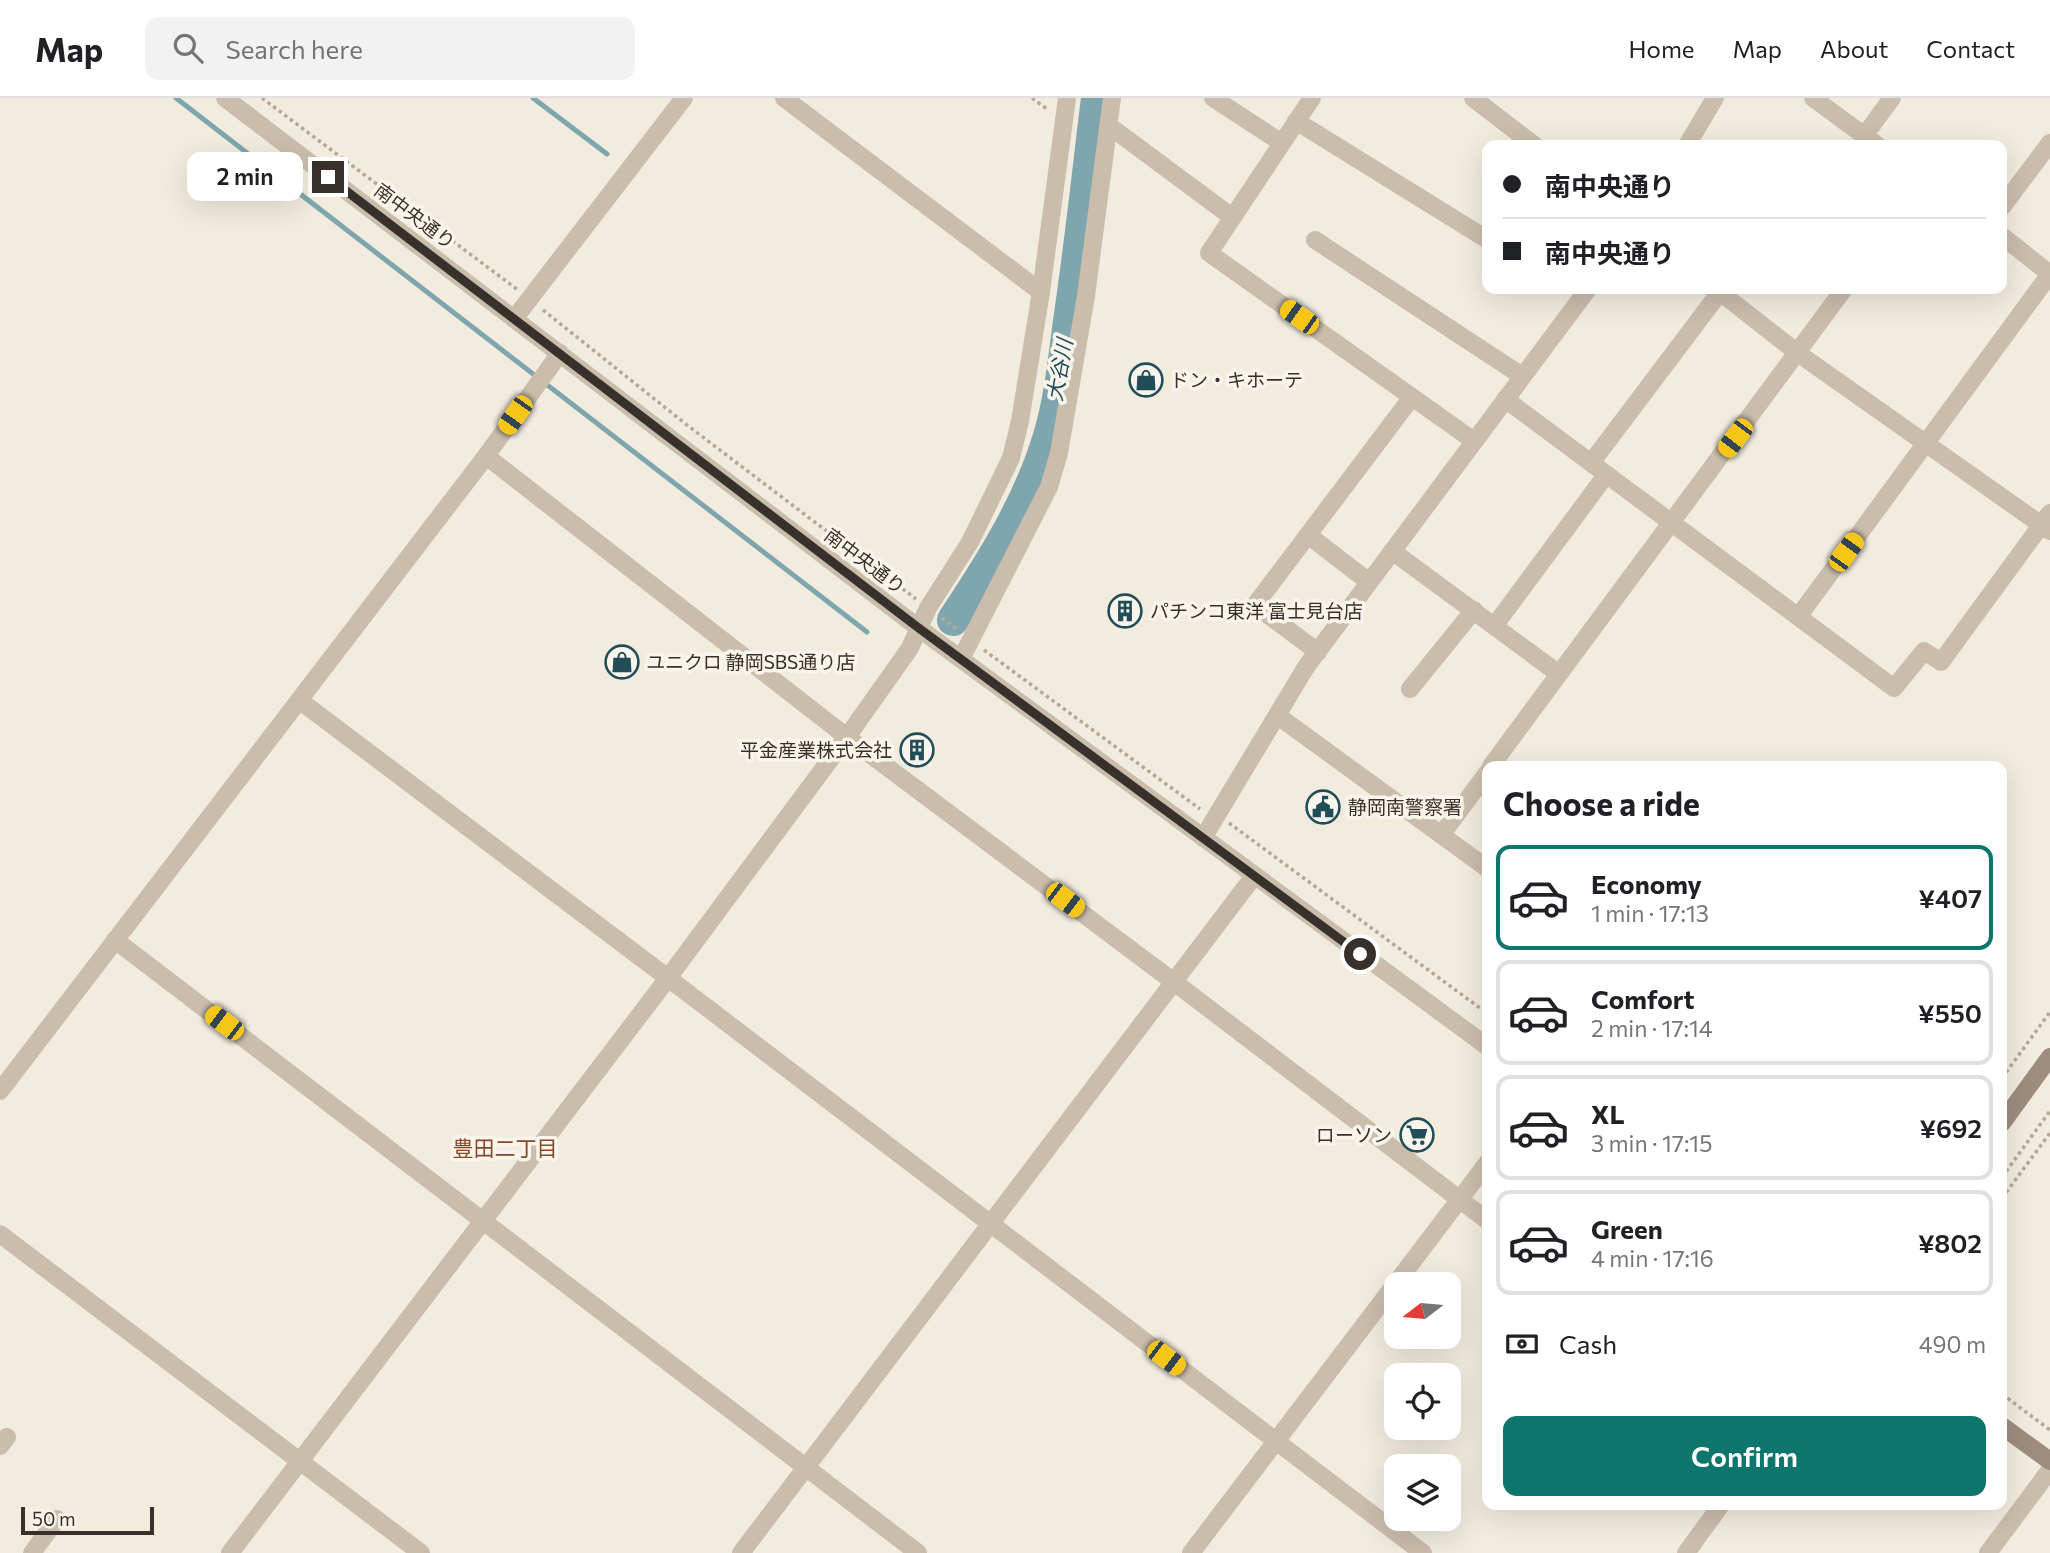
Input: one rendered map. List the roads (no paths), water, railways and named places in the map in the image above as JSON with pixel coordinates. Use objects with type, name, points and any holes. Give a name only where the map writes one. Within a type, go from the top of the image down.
[{"type":"main road","points":[[2007,1116],[2050,1057]]},
{"type":"main road","points":[[2007,1430],[2050,1461]]},
{"type":"street","name":"南中央通り","points":[[225,98],[920,629],[1482,1043]]},
{"type":"street","points":[[514,318],[684,98]]},
{"type":"street","points":[[783,98],[1041,292]]},
{"type":"street","points":[[230,1553],[668,978],[847,737],[896,669],[920,629],[928,608],[970,542],[1011,458],[1020,421],[1041,292],[1067,98]]},
{"type":"street","points":[[961,659],[1049,487],[1059,453],[1086,296],[1112,98]]},
{"type":"street","points":[[1213,98],[1282,143]]},
{"type":"street","points":[[1312,98],[1209,253],[1474,441]]},
{"type":"street","points":[[1473,98],[1498,105],[1530,140]]},
{"type":"street","points":[[1690,140],[1715,98]]},
{"type":"street","points":[[1813,98],[1871,140],[1892,98]]},
{"type":"street","points":[[1296,121],[1482,236]]},
{"type":"street","points":[[1108,125],[1232,217]]},
{"type":"street","points":[[2007,200],[2050,143]]},
{"type":"street","points":[[1315,240],[1522,376]]},
{"type":"street","points":[[1798,617],[2050,274],[2007,240]]},
{"type":"street","points":[[1203,838],[1318,652],[1522,376],[1578,294]]},
{"type":"street","points":[[1591,463],[1715,294]]},
{"type":"street","points":[[1505,399],[1894,688],[1924,651],[1941,662],[2047,523],[1924,444],[1798,354],[1723,294]]},
{"type":"street","points":[[1495,761],[1840,294]]},
{"type":"street","points":[[0,1091],[486,456],[560,354]]},
{"type":"street","points":[[1318,652],[1255,604],[1412,397]]},
{"type":"street","points":[[486,456],[847,737],[1482,1216]]},
{"type":"street","points":[[1495,625],[1606,475]]},
{"type":"street","points":[[1308,534],[1369,582]]},
{"type":"street","points":[[1392,551],[1559,674]]},
{"type":"street","points":[[1410,688],[1474,610]]},
{"type":"street","points":[[299,700],[1423,1553]]},
{"type":"street","points":[[1278,716],[1482,865]]},
{"type":"street","points":[[1441,835],[1482,780]]},
{"type":"street","points":[[741,1553],[1254,876]]},
{"type":"street","points":[[115,940],[918,1553]]},
{"type":"street","points":[[1191,1553],[1482,1170]]},
{"type":"street","points":[[0,1234],[421,1553]]},
{"type":"street","points":[[1988,1553],[2050,1470]]},
{"type":"street","points":[[1686,1553],[1717,1510]]},
{"type":"street","points":[[32,1553],[57,1520]]},
{"type":"waterway","points":[[176,98],[867,632]]},
{"type":"waterway","points":[[533,98],[607,154]]},
{"type":"waterway","name":"大谷川","points":[[953,620],[1020,509],[1049,436],[1063,364],[1097,98]]},
{"type":"place","name":"ドン・キホーテ","points":[[1146,380]]},
{"type":"place","name":"パチンコ東洋 富士見台店","points":[[1125,611]]},
{"type":"place","name":"ユニクロ 静岡SBS通り店","points":[[622,662]]},
{"type":"place","name":"平金産業株式会社","points":[[917,750]]},
{"type":"place","name":"静岡南警察署","points":[[1323,807]]},
{"type":"place","name":"ローソン","points":[[1417,1135]]},
{"type":"district","name":"豊田二丁目","points":[[505,1149]]}]
